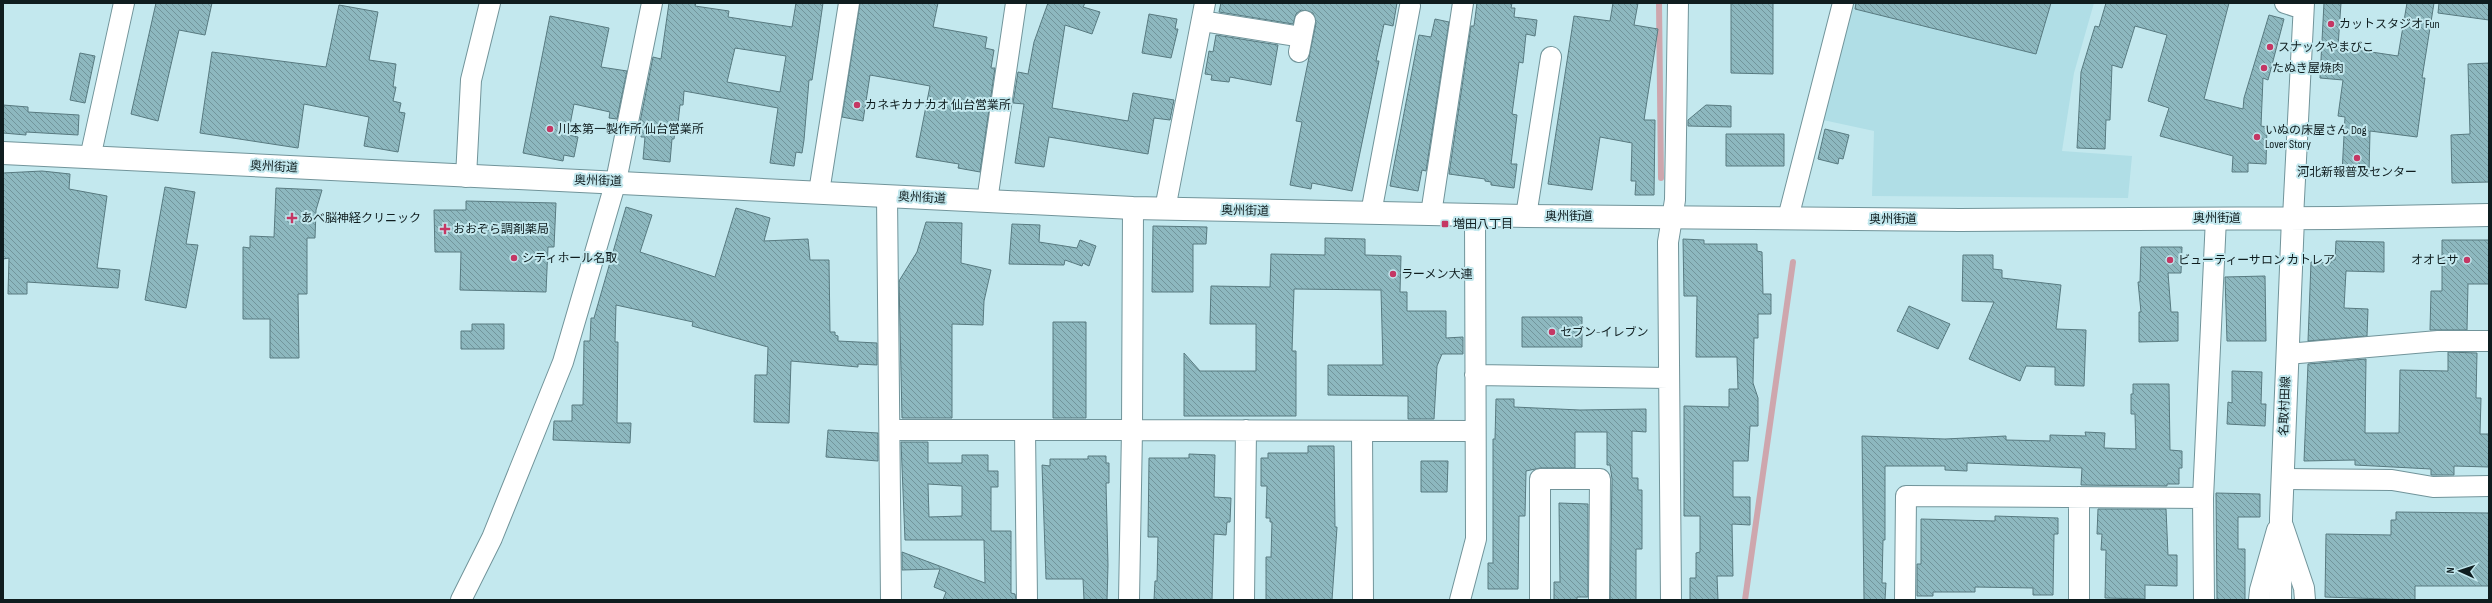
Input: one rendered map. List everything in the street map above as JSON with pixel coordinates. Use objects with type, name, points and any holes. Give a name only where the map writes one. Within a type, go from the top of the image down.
[{"type":"main road","name":"奥州街道","points":[[3,152],[90,158],[466,177],[616,181],[1165,209],[1526,216],[1788,218],[2293,218],[2489,215]]},
{"type":"main road","name":"名取村田線","points":[[2281,597],[2280,518],[2293,218]]},
{"type":"street","points":[[90,158],[124,3]]},
{"type":"street","points":[[466,177],[471,80],[490,3]]},
{"type":"street","points":[[461,600],[492,538],[563,362],[616,181],[652,3]]},
{"type":"street","points":[[819,192],[849,3]]},
{"type":"street","points":[[987,201],[1016,3]]},
{"type":"street","points":[[1431,214],[1463,3]]},
{"type":"street","points":[[1671,600],[1668,242],[1670,216],[1675,200],[1678,3]]},
{"type":"street","points":[[1788,218],[1843,3]]},
{"type":"street","points":[[2285,3],[2304,6],[2293,218]]},
{"type":"street","points":[[1372,213],[1410,6]]},
{"type":"street","points":[[1165,209],[1204,12],[1302,37]]},
{"type":"street","points":[[1526,216],[1551,57]]},
{"type":"street","points":[[887,196],[891,600]]},
{"type":"street","points":[[1129,600],[1132,430],[1133,208]]},
{"type":"street","points":[[1460,600],[1476,539],[1474,431],[1475,215]]},
{"type":"street","points":[[2204,600],[2203,498],[2216,218]]},
{"type":"street","points":[[2287,354],[2438,341],[2489,341]]},
{"type":"street","points":[[1475,375],[1668,378]]},
{"type":"street","points":[[890,430],[1474,431]]},
{"type":"street","points":[[1025,430],[1026,600]]},
{"type":"street","points":[[1244,600],[1246,430]]},
{"type":"street","points":[[1362,431],[1363,600]]},
{"type":"street","points":[[1540,600],[1540,479],[1600,479],[1599,600]]},
{"type":"street","points":[[2282,479],[2392,480],[2433,487],[2489,486]]},
{"type":"street","points":[[1906,600],[1906,496],[2203,498]]},
{"type":"street","points":[[2079,497],[2079,600]]},
{"type":"street","points":[[2259,600],[2260,590],[2280,518]]},
{"type":"street","points":[[2280,518],[2304,588],[2305,600]]},
{"type":"shaded area","points":[[1854,3],[2094,3],[2074,73],[2062,151],[2132,156],[2128,198],[1872,196],[1874,131],[1823,120]]},
{"type":"building","points":[[156,3],[212,3],[205,35],[179,30],[158,121],[131,114]]},
{"type":"building","points":[[669,3],[696,3],[695,6],[729,11],[728,17],[792,27],[796,3],[823,3],[812,80],[809,80],[802,153],[796,152],[794,166],[770,163],[778,108],[684,91],[683,105],[680,105],[677,132],[675,132],[674,139],[672,139],[670,162],[643,159],[645,137],[641,137],[642,123],[640,122],[653,57],[661,59]],"holes":[[[735,48],[786,56],[780,92],[727,82]]]},
{"type":"building","points":[[860,3],[938,3],[933,27],[987,37],[985,48],[994,50],[991,68],[995,68],[980,172],[958,168],[959,164],[916,157],[930,86],[870,75],[863,121],[842,117]]},
{"type":"building","points":[[1048,3],[1085,3],[1083,7],[1100,12],[1092,34],[1065,25],[1052,108],[1128,121],[1133,93],[1174,100],[1170,120],[1154,118],[1148,154],[1049,137],[1044,167],[1015,163],[1024,104],[1013,103],[1018,72],[1028,74],[1034,42]]},
{"type":"building","points":[[1221,3],[1397,3],[1393,26],[1384,24],[1376,61],[1379,61],[1352,191],[1312,183],[1311,189],[1290,185],[1302,122],[1296,121],[1316,23],[1313,13],[1301,10],[1296,14],[1293,24],[1219,12]]},
{"type":"building","points":[[1477,3],[1512,3],[1511,8],[1515,8],[1514,17],[1537,20],[1535,36],[1526,34],[1523,63],[1519,62],[1512,114],[1517,115],[1511,164],[1517,164],[1514,188],[1491,185],[1491,182],[1485,181],[1485,179],[1449,174],[1471,26],[1474,26]]},
{"type":"building","points":[[1613,3],[1638,3],[1634,25],[1658,29],[1644,120],[1655,120],[1654,195],[1635,195],[1636,181],[1631,181],[1632,143],[1600,137],[1592,190],[1548,184],[1574,16],[1610,21]]},
{"type":"building","points":[[1731,3],[1773,3],[1773,74],[1731,73]]},
{"type":"building","points":[[1856,3],[2051,3],[2036,54],[1855,9]]},
{"type":"building","points":[[2106,3],[2229,3],[2204,99],[2243,109],[2244,98],[2269,15],[2284,19],[2268,80],[2263,78],[2261,126],[2267,127],[2266,164],[2248,163],[2248,172],[2232,172],[2233,156],[2160,136],[2169,108],[2148,101],[2167,35],[2135,26],[2122,68],[2112,65],[2110,120],[2106,120],[2105,149],[2077,148],[2081,72],[2095,26],[2099,27]]},
{"type":"building","points":[[2324,3],[2341,3],[2338,47],[2398,56],[2407,3],[2434,3],[2422,78],[2425,78],[2417,137],[2370,131],[2369,174],[2342,173],[2345,117],[2338,116],[2343,80],[2320,78]]},
{"type":"building","points":[[2439,3],[2489,3],[2489,20],[2438,13]]},
{"type":"building","points":[[339,5],[378,12],[369,60],[396,64],[393,87],[396,87],[393,101],[401,103],[399,112],[405,113],[398,152],[364,146],[369,117],[304,104],[298,148],[200,133],[212,52],[326,67]]},
{"type":"building","points":[[1149,14],[1177,19],[1175,29],[1178,29],[1171,58],[1142,53]]},
{"type":"building","points":[[550,16],[609,28],[601,67],[627,71],[617,119],[609,118],[610,112],[574,104],[568,135],[578,137],[574,157],[564,155],[563,161],[523,153]]},
{"type":"building","points":[[1435,19],[1449,22],[1426,171],[1422,170],[1418,191],[1390,186],[1419,35],[1431,37]]},
{"type":"building","points":[[1216,35],[1278,45],[1271,85],[1230,77],[1229,82],[1211,80],[1212,75],[1205,74],[1209,51],[1213,52]]},
{"type":"building","points":[[80,53],[95,56],[85,103],[70,100]]},
{"type":"building","points":[[2489,63],[2489,182],[2452,183],[2451,135],[2470,134],[2468,64]]},
{"type":"building","points":[[3,105],[28,107],[28,112],[79,115],[78,135],[26,132],[26,135],[3,133]]},
{"type":"building","points":[[1706,105],[1731,106],[1731,127],[1688,126],[1688,120]]},
{"type":"building","points":[[1825,129],[1849,135],[1843,159],[1839,158],[1838,164],[1818,159]]},
{"type":"building","points":[[1726,134],[1784,134],[1784,166],[1726,166]]},
{"type":"building","points":[[42,171],[70,174],[69,189],[107,196],[97,268],[120,270],[118,288],[27,282],[27,294],[8,294],[9,258],[3,259],[3,173]]},
{"type":"building","points":[[165,187],[195,192],[186,244],[198,245],[186,308],[145,300]]},
{"type":"building","points":[[276,188],[322,190],[316,210],[315,238],[307,238],[307,294],[298,294],[299,358],[270,358],[270,319],[243,319],[243,247],[250,248],[250,236],[274,237]]},
{"type":"building","points":[[466,201],[556,203],[554,247],[548,247],[546,292],[460,290],[461,252],[435,252],[434,210],[466,210]]},
{"type":"building","points":[[626,207],[652,215],[640,252],[715,277],[736,208],[770,218],[764,241],[808,239],[810,260],[829,260],[830,332],[835,332],[835,335],[838,336],[838,341],[877,343],[877,365],[858,364],[858,367],[791,361],[789,423],[754,422],[755,375],[767,375],[768,347],[692,326],[693,322],[616,305],[615,342],[618,342],[617,423],[631,423],[630,443],[553,440],[554,421],[572,421],[572,405],[583,405],[584,341],[590,341],[591,318],[594,318]]},
{"type":"building","points":[[926,222],[962,223],[961,263],[991,270],[984,301],[983,325],[952,324],[952,418],[902,418],[899,281],[917,252]]},
{"type":"building","points":[[1012,224],[1040,225],[1039,242],[1077,248],[1080,240],[1096,246],[1089,266],[1083,263],[1082,266],[1065,260],[1064,265],[1009,264]]},
{"type":"building","points":[[1153,226],[1207,227],[1206,244],[1193,244],[1193,292],[1152,292]]},
{"type":"building","points":[[1325,238],[1365,239],[1365,255],[1401,256],[1400,292],[1407,292],[1407,311],[1446,311],[1446,338],[1463,337],[1463,354],[1442,354],[1437,366],[1434,419],[1408,419],[1408,396],[1328,395],[1328,365],[1383,365],[1381,290],[1294,289],[1292,351],[1296,351],[1296,416],[1184,416],[1184,353],[1200,371],[1256,371],[1256,324],[1210,324],[1211,286],[1270,287],[1271,254],[1325,255]]},
{"type":"building","points":[[1683,239],[1704,240],[1704,244],[1757,244],[1757,251],[1762,252],[1763,294],[1771,294],[1771,314],[1758,314],[1758,338],[1754,338],[1753,383],[1758,398],[1758,426],[1750,426],[1748,461],[1733,461],[1733,497],[1750,497],[1750,525],[1732,524],[1733,576],[1717,576],[1718,600],[1690,600],[1690,578],[1696,578],[1696,553],[1700,552],[1700,516],[1684,516],[1684,406],[1729,407],[1729,389],[1738,389],[1737,357],[1696,357],[1697,296],[1684,296]]},
{"type":"building","points":[[2442,240],[2489,240],[2489,284],[2468,284],[2467,330],[2430,330],[2431,291],[2442,291]]},
{"type":"building","points":[[2336,241],[2384,242],[2384,272],[2346,271],[2344,308],[2368,309],[2367,336],[2308,341],[2311,262],[2331,263],[2331,260],[2335,260]]},
{"type":"building","points":[[2141,247],[2182,247],[2181,273],[2168,273],[2171,312],[2178,312],[2178,341],[2139,342],[2139,312],[2141,312],[2138,282],[2140,282]]},
{"type":"building","points":[[1963,255],[1993,255],[1993,269],[2002,270],[2002,278],[2061,285],[2056,329],[2086,330],[2084,386],[2055,385],[2055,367],[2026,366],[2020,381],[1969,359],[1994,302],[1962,301]]},
{"type":"building","points":[[2265,276],[2266,341],[2227,341],[2225,277]]},
{"type":"building","points":[[1909,306],[1950,324],[1938,349],[1897,331]]},
{"type":"building","name":"セブン-イレブン","points":[[1522,317],[1582,317],[1582,347],[1522,347]]},
{"type":"building","points":[[1053,322],[1086,322],[1086,418],[1053,418]]},
{"type":"building","points":[[472,324],[504,324],[504,349],[461,349],[461,331],[472,331]]},
{"type":"building","points":[[2448,352],[2477,353],[2476,398],[2481,398],[2480,434],[2489,434],[2489,467],[2454,466],[2454,475],[2431,475],[2431,469],[2355,465],[2355,460],[2304,461],[2308,364],[2366,359],[2365,433],[2399,433],[2400,370],[2448,371]]},
{"type":"building","points":[[2232,371],[2262,372],[2261,404],[2266,404],[2265,426],[2227,424],[2228,402],[2232,403]]},
{"type":"building","points":[[2133,384],[2169,384],[2170,450],[2182,451],[2182,468],[2179,468],[2179,484],[2167,484],[2167,486],[2081,485],[2082,468],[1967,463],[1967,471],[1945,470],[1945,466],[1885,466],[1885,540],[1883,540],[1882,583],[1886,583],[1885,600],[1864,600],[1862,436],[1945,439],[2006,436],[2006,440],[2050,441],[2050,435],[2086,436],[2085,432],[2105,433],[2104,448],[2136,449],[2135,414],[2131,414],[2131,394],[2133,394]]},
{"type":"building","points":[[1496,399],[1514,399],[1514,407],[1580,410],[1646,409],[1646,432],[1632,431],[1632,478],[1638,478],[1638,490],[1642,490],[1642,549],[1636,549],[1636,600],[1610,600],[1612,479],[1610,465],[1607,465],[1607,432],[1575,432],[1575,468],[1540,468],[1526,471],[1525,516],[1519,516],[1518,589],[1488,589],[1488,563],[1493,563],[1493,439],[1495,439]]},
{"type":"building","points":[[828,430],[878,433],[878,461],[826,457]]},
{"type":"building","points":[[901,442],[928,442],[928,463],[962,463],[962,455],[988,455],[988,471],[998,471],[998,487],[991,487],[991,531],[1011,531],[1011,593],[1015,594],[1016,600],[943,600],[946,592],[934,587],[940,569],[902,570],[902,552],[985,583],[984,540],[905,540]],"holes":[[[928,484],[962,486],[962,516],[929,517]]]},
{"type":"building","points":[[1308,446],[1334,446],[1335,527],[1337,527],[1332,600],[1266,600],[1266,557],[1271,557],[1272,522],[1270,522],[1270,518],[1266,518],[1267,486],[1261,486],[1261,458],[1268,458],[1268,453],[1308,453]]},
{"type":"building","points":[[1189,454],[1215,455],[1214,497],[1231,498],[1230,522],[1227,522],[1226,535],[1214,534],[1212,600],[1154,600],[1155,581],[1157,581],[1158,537],[1148,537],[1149,458],[1189,458]]},
{"type":"building","points":[[1088,456],[1106,456],[1106,463],[1109,463],[1109,483],[1106,483],[1108,565],[1107,600],[1084,600],[1083,579],[1046,579],[1042,465],[1050,466],[1050,459],[1088,459]]},
{"type":"building","points":[[1421,461],[1448,461],[1447,492],[1421,492]]},
{"type":"building","points":[[2216,493],[2260,494],[2260,517],[2238,517],[2238,549],[2245,549],[2245,600],[2217,600]]},
{"type":"building","points":[[1559,503],[1588,504],[1588,597],[1577,597],[1577,600],[1554,600],[1554,582],[1560,582]]},
{"type":"building","points":[[2098,509],[2166,509],[2168,555],[2177,555],[2177,586],[2145,585],[2145,599],[2105,598],[2106,550],[2101,550],[2102,534],[2097,534]]},
{"type":"building","points":[[2396,512],[2489,513],[2489,586],[2415,586],[2415,600],[2325,597],[2326,534],[2391,535],[2391,520],[2396,520]]},
{"type":"building","points":[[1995,516],[2058,518],[2058,534],[2054,534],[2053,595],[2033,595],[2033,588],[1975,587],[1975,592],[1933,592],[1933,596],[1917,596],[1917,564],[1921,564],[1921,519],[1995,521]]},
{"type":"waterway","points":[[1659,3],[1661,178]]},
{"type":"waterway","points":[[1745,600],[1793,262]]},
{"type":"place","name":"カットスタジオ Fun","points":[[2331,24]]},
{"type":"place","name":"スナックやまびこ","points":[[2270,47]]},
{"type":"place","name":"たぬき屋焼肉","points":[[2264,68]]},
{"type":"place","name":"カネキカナカオ 仙台営業所","points":[[857,105]]},
{"type":"place","name":"川本第一製作所 仙台営業所","points":[[550,129]]},
{"type":"place","name":"いぬの床屋さん Dog Lover Story","points":[[2257,137]]},
{"type":"place","name":"河北新報普及センター","points":[[2357,158]]},
{"type":"place","name":"あべ脳神経クリニック","points":[[292,218]]},
{"type":"place","name":"増田八丁目","points":[[1445,224]]},
{"type":"place","name":"おおぞら調剤薬局","points":[[445,229]]},
{"type":"place","name":"シティホール名取","points":[[514,258]]},
{"type":"place","name":"ビューティーサロン カトレア","points":[[2170,260]]},
{"type":"place","name":"オオヒサ","points":[[2467,260]]},
{"type":"place","name":"ラーメン大連","points":[[1393,274]]},
{"type":"place","name":"セブン-イレブン","points":[[1552,332]]}]
